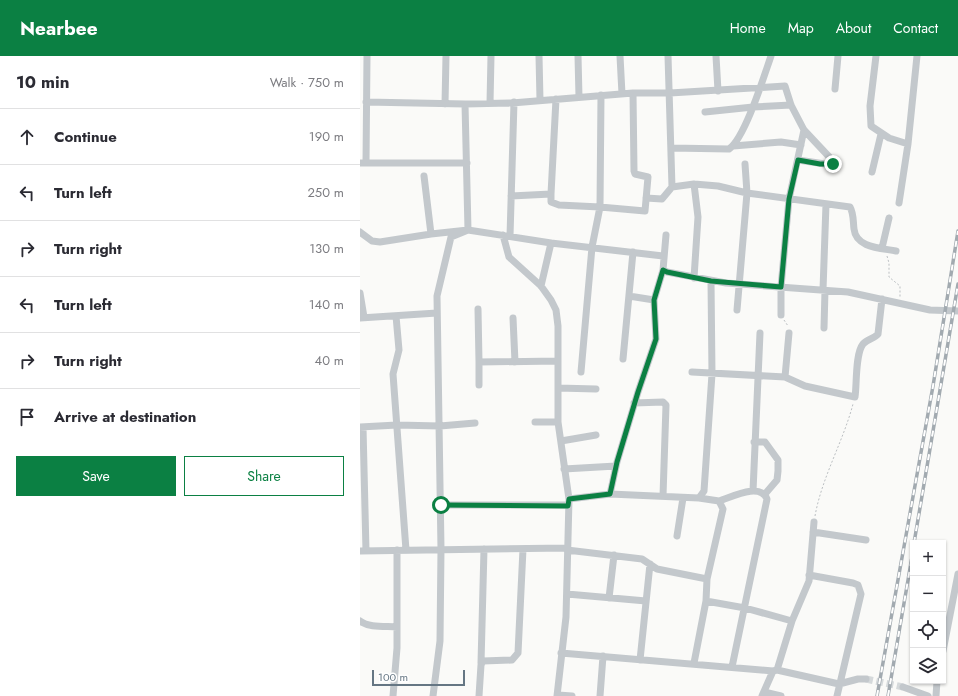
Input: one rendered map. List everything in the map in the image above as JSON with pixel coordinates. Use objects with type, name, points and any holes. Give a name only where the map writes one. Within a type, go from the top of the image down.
[{"type":"street","points":[[367,56],[363,163],[467,163]]},
{"type":"street","points":[[445,104],[446,56]]},
{"type":"street","points":[[490,103],[491,56]]},
{"type":"street","points":[[540,56],[540,100]]},
{"type":"street","points":[[578,56],[579,97]]},
{"type":"street","points":[[620,56],[622,94]]},
{"type":"street","points":[[646,198],[662,199],[672,187],[668,56]]},
{"type":"street","points":[[716,56],[718,91]]},
{"type":"street","points":[[734,146],[753,107],[758,89],[771,56]]},
{"type":"street","points":[[835,89],[838,56]]},
{"type":"street","points":[[876,56],[870,106],[871,126],[881,134],[908,144]]},
{"type":"street","points":[[900,203],[917,56]]},
{"type":"street","points":[[366,102],[466,104],[633,93],[718,91],[784,86],[791,105],[804,130],[834,162],[832,165],[798,160]]},
{"type":"street","points":[[556,99],[551,202],[559,205],[645,210],[648,177],[635,174],[634,171],[633,93]]},
{"type":"street","points":[[581,372],[592,247],[600,207],[601,95]]},
{"type":"street","points":[[514,102],[511,196],[507,236],[509,257],[541,286],[551,300],[556,310],[558,326],[558,422],[568,502],[566,617],[561,653],[558,695],[572,696]]},
{"type":"street","points":[[466,104],[468,230]]},
{"type":"street","points":[[706,112],[791,105]]},
{"type":"street","points":[[781,315],[781,287],[789,199],[804,130]]},
{"type":"street","points":[[872,172],[881,134]]},
{"type":"street","points":[[671,148],[729,149],[734,146],[781,142],[801,145]]},
{"type":"street","points":[[737,310],[738,284],[747,193],[746,164]]},
{"type":"street","points":[[424,176],[431,234]]},
{"type":"street","points":[[672,187],[694,184],[718,186],[747,193],[850,208],[857,239],[866,245],[896,251]]},
{"type":"street","points":[[694,184],[698,218],[694,278]]},
{"type":"street","points":[[511,196],[551,194]]},
{"type":"street","points":[[824,328],[826,204]]},
{"type":"street","points":[[882,248],[888,218]]},
{"type":"street","points":[[434,696],[440,641],[441,549],[437,296],[451,237],[468,230]]},
{"type":"street","points":[[360,232],[372,241],[380,242],[468,230],[551,243],[663,256]]},
{"type":"street","points":[[610,494],[616,466],[634,403],[656,339],[654,300],[663,270],[666,235]]},
{"type":"street","points":[[541,286],[551,243]]},
{"type":"street","points":[[623,359],[633,252]]},
{"type":"street","points":[[663,270],[711,281],[848,292],[930,310],[958,311]]},
{"type":"street","points":[[699,498],[704,491],[712,374],[711,281]]},
{"type":"street","points":[[360,293],[362,317],[437,313]]},
{"type":"street","points":[[629,296],[654,300]]},
{"type":"street","points":[[692,372],[784,377],[811,388],[855,397],[860,350],[865,342],[876,337],[878,334],[882,299]]},
{"type":"street","points":[[478,309],[479,385]]},
{"type":"street","points":[[396,316],[399,350],[393,374],[406,550]]},
{"type":"street","points":[[513,318],[515,362]]},
{"type":"street","points":[[753,491],[760,333]]},
{"type":"street","points":[[784,377],[789,333]]},
{"type":"street","points":[[479,362],[558,361]]},
{"type":"street","points":[[558,388],[596,389]]},
{"type":"street","points":[[634,403],[663,402],[666,405],[663,496]]},
{"type":"street","points":[[535,422],[558,422]]},
{"type":"street","points":[[475,423],[440,426],[397,425],[362,427],[363,551],[441,549],[567,549],[642,559],[657,569],[707,580]]},
{"type":"street","points":[[560,441],[596,435]]},
{"type":"street","points":[[754,442],[765,442],[778,460],[777,480],[765,494]]},
{"type":"street","points":[[564,469],[616,466]]},
{"type":"street","points":[[441,505],[568,502],[610,494],[719,500],[753,491],[760,491],[765,494],[767,499],[732,667]]},
{"type":"street","points":[[677,536],[683,498]]},
{"type":"street","points":[[694,663],[706,601],[707,580],[723,509],[719,500]]},
{"type":"street","points":[[782,696],[763,694],[775,671],[809,575],[814,522]]},
{"type":"street","points":[[813,532],[866,540]]},
{"type":"street","points":[[479,696],[484,549]]},
{"type":"street","points":[[481,663],[485,660],[512,660],[518,653],[523,549]]},
{"type":"street","points":[[393,696],[397,627],[397,550]]},
{"type":"street","points":[[609,598],[614,555]]},
{"type":"street","points":[[640,660],[650,564]]},
{"type":"street","points":[[944,648],[958,574]]},
{"type":"street","points":[[809,575],[853,583],[860,590],[861,594],[837,696]]},
{"type":"street","points":[[567,594],[646,601]]},
{"type":"street","points":[[706,601],[745,608],[792,621]]},
{"type":"street","points":[[360,621],[371,625],[397,627]]},
{"type":"street","points":[[561,653],[775,671],[839,684],[858,679],[866,679]]},
{"type":"street","points":[[600,696],[603,656]]},
{"type":"street","points":[[936,696],[937,684]]},
{"type":"street","points":[[903,687],[928,696]]},
{"type":"path","points":[[882,248],[889,259],[889,277],[901,288],[899,303]]},
{"type":"path","points":[[781,315],[788,325],[789,333]]},
{"type":"path","points":[[814,522],[819,497],[846,430],[855,397]]},
{"type":"tunnel","points":[[866,679],[903,687]]},
{"type":"railway","points":[[877,696],[933,386],[958,231]]},
{"type":"railway","points":[[915,540],[958,284]]},
{"type":"railway","points":[[888,696],[910,568]]},
{"type":"route","points":[[441,505],[568,506],[569,499],[610,494],[617,462],[656,339],[654,300],[663,270],[691,278],[711,281],[781,287],[789,199],[798,160],[820,164],[833,164]]}]
